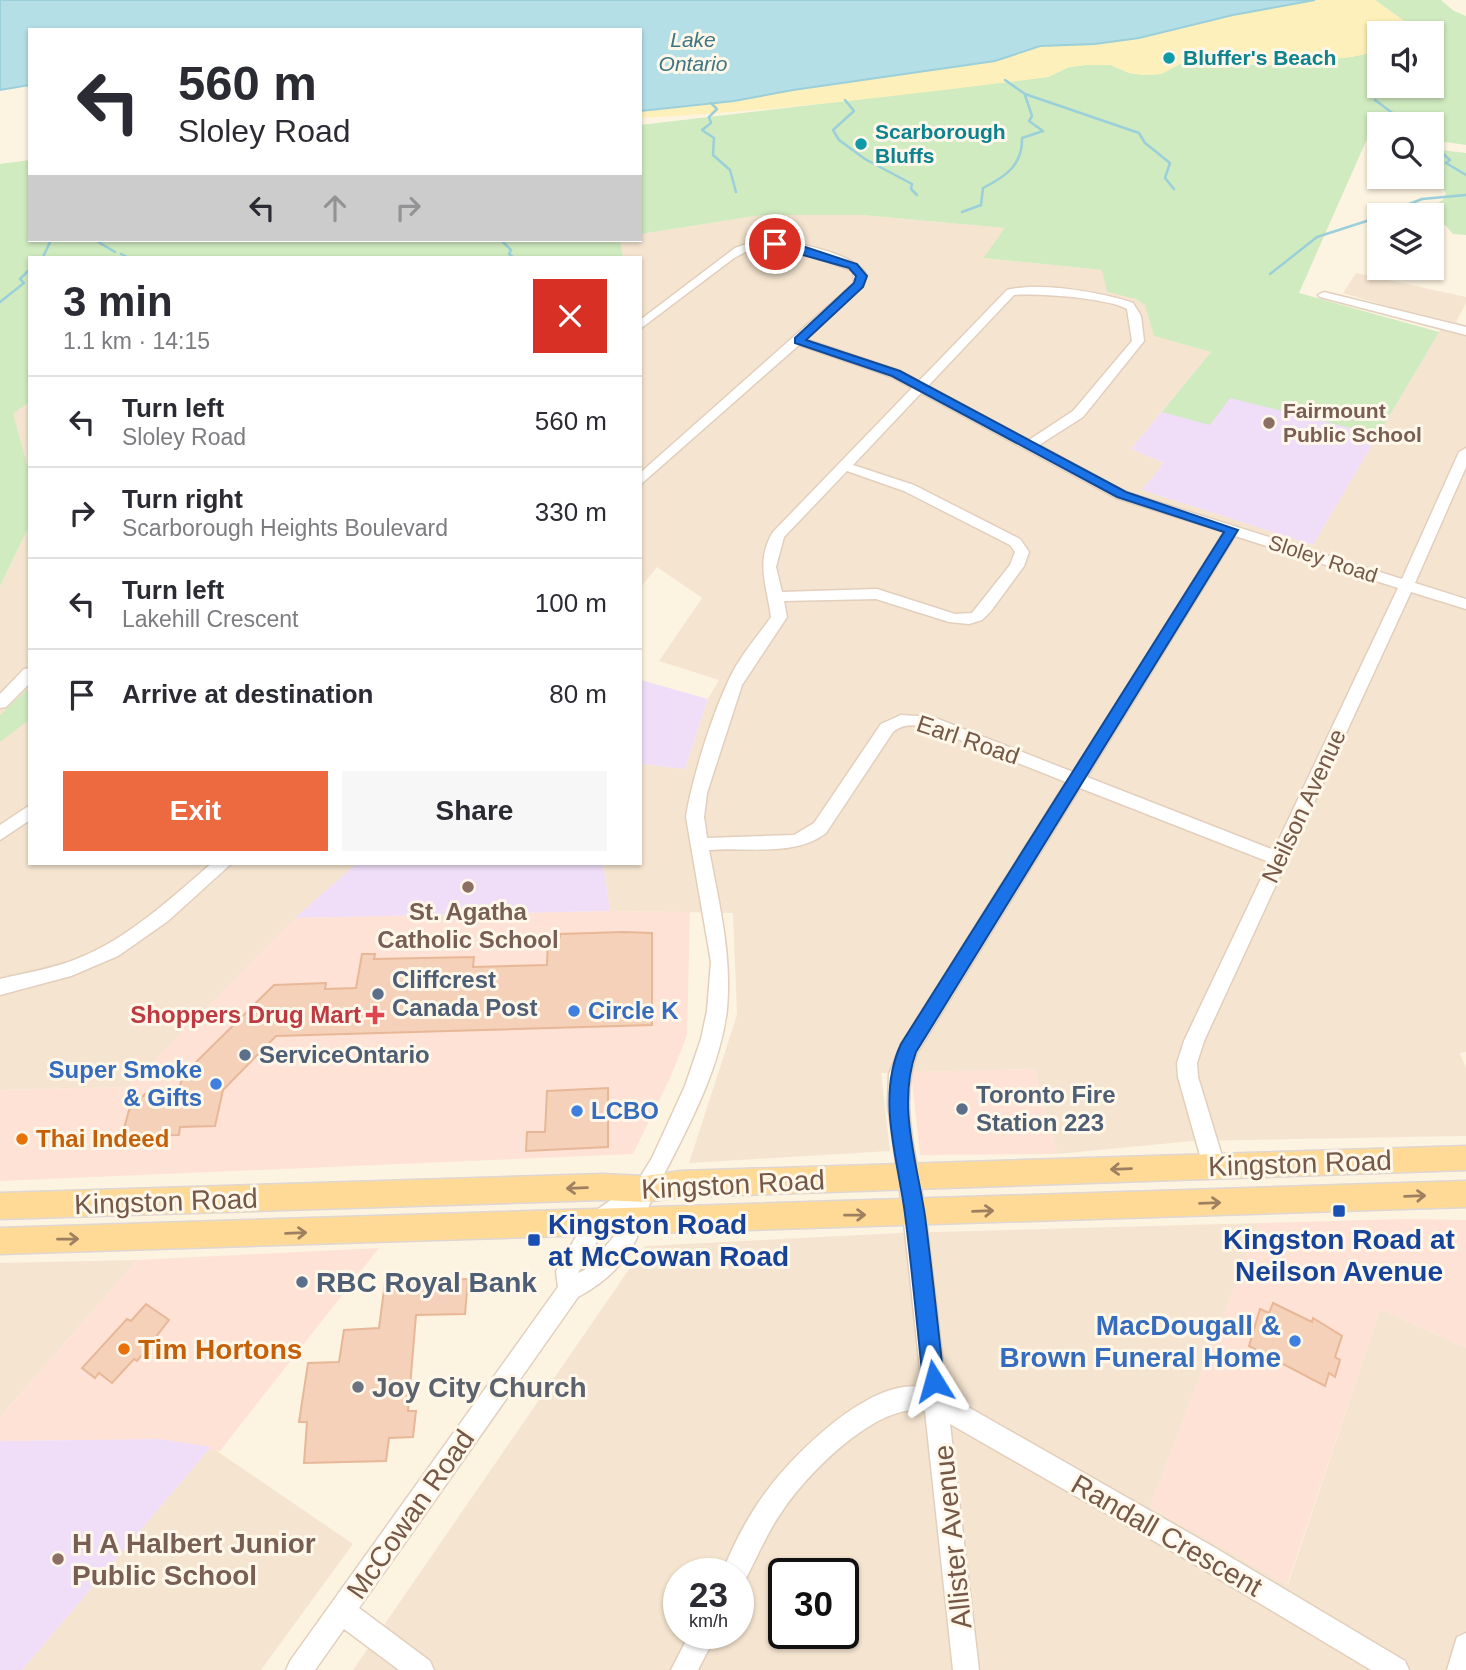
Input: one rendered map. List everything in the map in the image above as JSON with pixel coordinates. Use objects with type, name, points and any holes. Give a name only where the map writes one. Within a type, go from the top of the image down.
[{"type":"main road","name":"Kingston Road","points":[[0,1206],[601,1187],[645,1189],[681,1184],[1466,1158]]},
{"type":"main road","name":"Kingston Road","points":[[0,1241],[1466,1194]]},
{"type":"street","points":[[642,324],[730,256],[758,243],[792,246],[853,266],[859,271],[859,284],[799,341],[642,479]]},
{"type":"street","points":[[645,1189],[659,1165],[695,1086],[714,1030],[720,962],[699,845],[696,807],[703,770],[734,685],[744,666],[779,617],[768,569],[769,552],[778,535],[1007,295],[1015,290],[1101,299],[1130,305],[1138,341],[1078,414],[1030,445]]},
{"type":"street","points":[[1324,295],[1466,331]]},
{"type":"street","name":"Sloley Road","points":[[799,341],[872,364],[1121,495],[1466,604]]},
{"type":"street","name":"Neilson Avenue","points":[[1214,1166],[1188,1077],[1187,1063],[1194,1041],[1407,585],[1466,452]]},
{"type":"street","points":[[776,597],[877,594],[954,619],[977,617],[1017,566],[1022,552],[1015,542],[909,488],[844,466]]},
{"type":"street","name":"Allister Avenue","points":[[967,1670],[914,1213],[898,1105],[899,1074],[908,1050],[1232,530]]},
{"type":"street","points":[[0,703],[28,675]]},
{"type":"street","name":"Earl Road","points":[[699,845],[751,841],[799,842],[812,835],[820,828],[887,728],[897,720],[927,721],[1279,859]]},
{"type":"street","points":[[0,834],[28,813]]},
{"type":"street","points":[[0,986],[77,966],[122,945],[153,924],[221,865]]},
{"type":"street","name":"McCowan Road","points":[[299,1670],[570,1289],[593,1277],[624,1241],[645,1189]]},
{"type":"street","name":"McCowan Road","points":[[570,1289],[567,1271],[596,1223],[645,1189]]},
{"type":"street","points":[[744,1558],[777,1497],[854,1422],[889,1402],[907,1397],[937,1403]]},
{"type":"street","name":"Randall Crescent","points":[[937,1403],[1203,1555],[1396,1670]]},
{"type":"street","points":[[341,1611],[421,1670]]},
{"type":"street","points":[[1460,1670],[1466,1646]]},
{"type":"street","points":[[684,1670],[695,1649]]},
{"type":"shaded area","points":[[761,215],[862,215],[1006,228],[983,258],[1105,270],[1121,294],[1147,303],[1158,337],[1211,352],[1131,449],[1164,463],[1143,490],[1313,545],[1444,323],[1343,293],[1356,273],[1367,275],[1367,280],[1388,280],[1466,297],[1466,303],[1456,322],[1466,325],[1466,1052],[1460,1053],[1466,1068],[1466,1136],[1193,1141],[1057,1154],[1034,1069],[881,1073],[890,1151],[689,1163],[737,1015],[733,913],[610,911],[603,865],[642,865],[642,764],[685,769],[708,699],[719,680],[659,661],[702,598],[657,567],[642,586],[642,256],[623,256],[620,242],[642,242],[642,234]]},
{"type":"shaded area","name":"Fairmount Public School","points":[[1439,332],[1313,545],[1142,490],[1164,463],[1131,449],[1211,352]]},
{"type":"shaded area","points":[[28,402],[28,468],[12,414]]},
{"type":"shaded area","points":[[28,528],[28,865],[355,865],[295,919],[128,1087],[0,1090],[0,586]]},
{"type":"shaded area","points":[[642,680],[708,699],[685,769],[642,764]]},
{"type":"shaded area","name":"St. Agatha Catholic School","points":[[355,865],[603,865],[610,911],[295,918]]},
{"type":"shaded area","points":[[610,911],[690,912],[687,1035],[672,1074],[633,1154],[0,1181],[0,1090],[128,1087],[295,918]]},
{"type":"shaded area","points":[[1034,1069],[1057,1154],[920,1155],[911,1072]]},
{"type":"shaded area","points":[[1466,1220],[1466,1348],[1380,1309],[1287,1585],[1150,1507],[1259,1223]]},
{"type":"shaded area","points":[[1259,1223],[1150,1507],[1288,1584],[1380,1309],[1466,1348],[1466,1670],[353,1670],[645,1246],[900,1233]]},
{"type":"shaded area","points":[[379,1248],[220,1451],[160,1439],[0,1441],[0,1417],[137,1260]]},
{"type":"shaded area","points":[[137,1260],[0,1417],[0,1263]]},
{"type":"shaded area","name":"H A Halbert Junior Public School","points":[[160,1439],[211,1447],[22,1670],[0,1670],[0,1441]]},
{"type":"shaded area","points":[[211,1447],[353,1544],[261,1670],[22,1670]]},
{"type":"green space","points":[[1375,0],[1441,0],[1454,11],[1466,16],[1466,145],[1444,142],[1444,112],[1367,112],[1367,139],[1299,293],[1439,332],[1378,435],[1230,398],[1210,425],[1162,412],[1211,352],[1154,336],[1145,305],[1136,299],[1107,292],[1102,270],[983,258],[1005,228],[862,215],[761,215],[642,234],[642,125],[1048,77],[1069,67],[1085,65],[1111,65],[1129,73],[1144,75],[1161,74],[1182,63],[1273,65],[1367,54],[1367,98],[1444,98],[1444,21],[1404,21]]},
{"type":"green space","points":[[1444,150],[1466,153],[1466,235],[1453,234],[1444,224],[1444,203],[1438,203],[1446,193],[1442,189]]},
{"type":"green space","points":[[28,160],[28,242],[620,242],[623,256],[28,256],[28,403],[13,414],[28,468],[28,528],[0,586],[0,164]]},
{"type":"green space","points":[[28,689],[28,721],[0,742],[0,715]]},
{"type":"sand","name":"Bluffer's Beach","points":[[1315,0],[1375,0],[1404,21],[1367,21],[1367,54],[1351,57],[1273,65],[1182,63],[1161,74],[1144,75],[1129,73],[1111,65],[1085,65],[1069,67],[1048,77],[946,90],[642,118],[642,111],[734,101],[995,61],[1040,46],[1095,44],[1139,38],[1233,15]]},
{"type":"water","name":"Lake Ontario","points":[[0,0],[1315,0],[1233,15],[1139,38],[1095,44],[1040,46],[995,61],[734,101],[642,111],[642,28],[28,28],[28,85],[0,90]]},
{"type":"building","points":[[652,933],[652,1025],[276,1036],[223,1090],[215,1126],[180,1127],[179,1135],[122,1136],[129,1110],[145,1094],[178,1093],[183,1075],[274,985],[326,983],[325,989],[356,988],[362,954],[375,954],[374,959],[474,957],[473,967],[547,965],[548,937],[560,937],[560,934]]},
{"type":"building","name":"LCBO","points":[[608,1088],[608,1147],[526,1151],[527,1132],[545,1132],[547,1091]]},
{"type":"building","name":"Joy City Church","points":[[468,1279],[465,1314],[416,1315],[408,1411],[416,1411],[413,1437],[389,1438],[386,1461],[304,1463],[307,1422],[299,1422],[308,1363],[339,1362],[344,1330],[379,1328],[385,1282]]},
{"type":"building","name":"MacDougall & Brown Funeral Home","points":[[1273,1303],[1312,1322],[1313,1318],[1342,1336],[1335,1357],[1340,1360],[1335,1377],[1329,1373],[1325,1386],[1249,1346],[1260,1309],[1269,1313]]},
{"type":"building","name":"Tim Hortons","points":[[146,1304],[169,1320],[137,1361],[134,1359],[112,1383],[99,1373],[95,1378],[82,1368],[127,1319],[131,1321]]},
{"type":"waterway","points":[[1005,80],[1025,94],[1139,133],[1145,143],[1170,163],[1165,178],[1174,189]]},
{"type":"waterway","points":[[962,212],[981,205],[983,188],[999,179],[1016,163],[1022,147],[1022,138],[1043,131],[1029,121],[1032,116],[1025,95]]},
{"type":"waterway","points":[[845,100],[854,111],[833,130],[839,140],[865,159],[912,184],[911,189],[917,195]]},
{"type":"waterway","points":[[1375,100],[1391,112]]},
{"type":"waterway","points":[[711,103],[717,109],[709,117],[711,123],[702,130],[714,138],[713,155],[730,170],[736,192]]},
{"type":"waterway","points":[[1444,155],[1450,160],[1446,163],[1466,175]]},
{"type":"waterway","points":[[1412,203],[1422,199],[1466,195]]},
{"type":"waterway","points":[[1270,274],[1317,237],[1367,221]]},
{"type":"waterway","points":[[43,256],[50,242]]},
{"type":"waterway","points":[[98,242],[115,252]]},
{"type":"waterway","points":[[503,242],[511,250],[509,254],[512,256]]},
{"type":"waterway","points":[[121,254],[125,256]]},
{"type":"waterway","points":[[0,302],[24,283],[20,279],[28,271]]},
{"type":"place","name":"Bluffer's Beach","points":[[1169,58]]},
{"type":"place","name":"Scarborough Bluffs","points":[[861,144]]},
{"type":"place","name":"Fairmount Public School","points":[[1269,423]]},
{"type":"place","name":"St. Agatha Catholic School","points":[[468,887]]},
{"type":"place","name":"Cliffcrest Canada Post","points":[[378,994]]},
{"type":"place","name":"Circle K","points":[[574,1011]]},
{"type":"place","name":"Shoppers Drug Mart","points":[[375,1015]]},
{"type":"place","name":"ServiceOntario","points":[[245,1055]]},
{"type":"place","name":"Super Smoke & Gifts","points":[[216,1084]]},
{"type":"place","name":"Toronto Fire Station 223","points":[[962,1109]]},
{"type":"place","name":"LCBO","points":[[577,1111]]},
{"type":"place","name":"Thai Indeed","points":[[22,1139]]},
{"type":"place","name":"Kingston Road at Neilson Avenue","points":[[1339,1211]]},
{"type":"place","name":"Kingston Road at McCowan Road","points":[[534,1240]]},
{"type":"place","name":"RBC Royal Bank","points":[[302,1282]]},
{"type":"place","name":"MacDougall & Brown Funeral Home","points":[[1295,1341]]},
{"type":"place","name":"Tim Hortons","points":[[124,1349]]},
{"type":"place","name":"Joy City Church","points":[[358,1387]]},
{"type":"place","name":"H A Halbert Junior Public School","points":[[58,1559]]},
{"type":"route","points":[[775,244],[792,246],[853,266],[858,268],[861,276],[859,284],[799,341],[896,374],[1121,495],[1232,530],[908,1050],[899,1074],[898,1105],[934,1381]]}]
